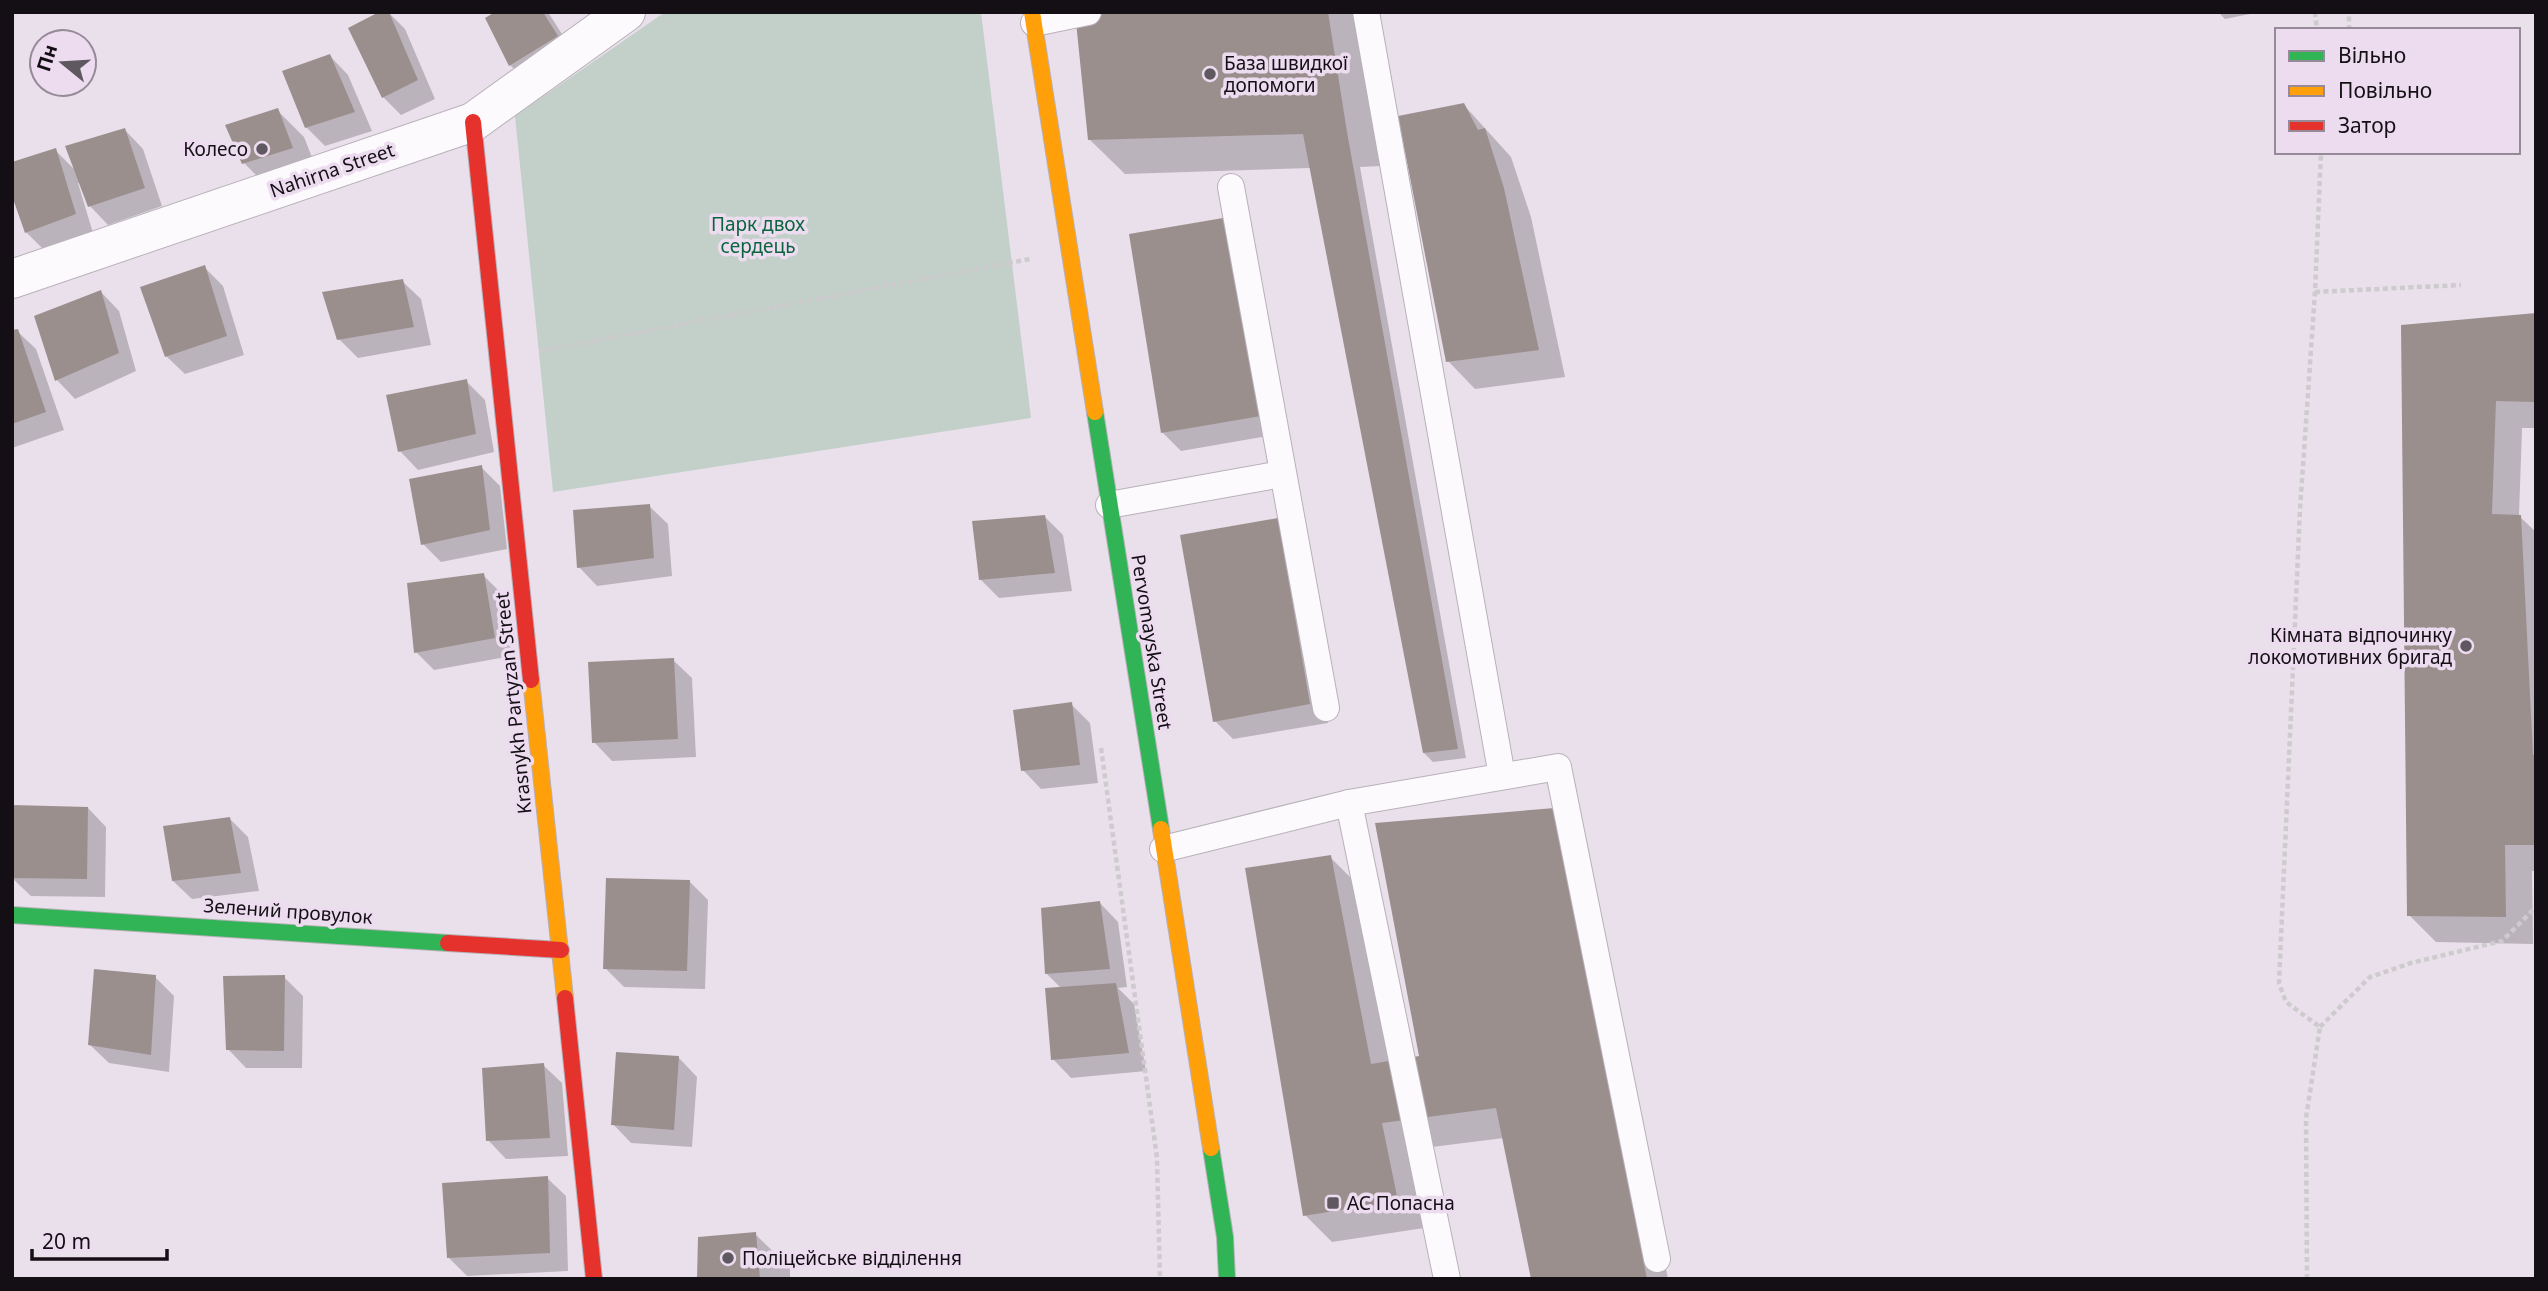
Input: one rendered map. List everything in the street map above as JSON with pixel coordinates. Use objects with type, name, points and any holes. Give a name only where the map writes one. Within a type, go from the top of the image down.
[{"type":"street","name":"Nahirna Street","points":[[12,279],[473,122],[625,12]]},
{"type":"street","name":"Pervomayska Street","points":[[1033,18],[1224,1237],[1227,1279]]},
{"type":"street","name":"Krasnykh Partyzan Street","points":[[473,122],[594,1279]]},
{"type":"street","name":"Зелений провулок","points":[[12,915],[561,950]]},
{"type":"lane","points":[[1033,18],[1088,12]]},
{"type":"lane","points":[[1366,12],[1502,776]]},
{"type":"lane","points":[[1231,187],[1326,708]]},
{"type":"lane","points":[[1109,505],[1282,474]]},
{"type":"lane","points":[[1163,849],[1349,803],[1558,767],[1657,1259]]},
{"type":"lane","points":[[1349,803],[1447,1279]]},
{"type":"path","points":[[2320,154],[2315,292],[2300,509],[2279,983],[2286,1002],[2320,1027]]},
{"type":"path","points":[[498,359],[1035,258]]},
{"type":"path","points":[[2315,292],[2461,285]]},
{"type":"path","points":[[2307,1279],[2306,1118],[2320,1027],[2370,977],[2412,963],[2502,941],[2536,907]]},
{"type":"green space","name":"Парк двох сердець","points":[[665,12],[981,12],[1031,418],[553,492],[515,116]]},
{"type":"building","points":[[379,12],[389,12],[418,80],[382,98],[348,28]]},
{"type":"building","points":[[495,12],[543,12],[558,36],[509,66],[485,18]]},
{"type":"building","points":[[1075,12],[1328,12],[1347,132],[1458,749],[1423,753],[1303,134],[1088,140]]},
{"type":"building","points":[[330,54],[355,112],[305,128],[282,71]]},
{"type":"building","points":[[1464,103],[1478,130],[1485,128],[1504,188],[1539,350],[1446,362],[1398,116]]},
{"type":"building","points":[[278,108],[293,148],[242,164],[225,125]]},
{"type":"building","points":[[125,128],[145,188],[88,207],[65,146]]},
{"type":"building","points":[[56,148],[76,214],[25,233],[12,196],[12,162]]},
{"type":"building","points":[[1229,217],[1261,416],[1161,433],[1129,234]]},
{"type":"building","points":[[205,265],[227,336],[165,357],[140,287]]},
{"type":"building","points":[[403,279],[414,327],[337,340],[322,292]]},
{"type":"building","points":[[101,290],[119,353],[55,381],[34,316]]},
{"type":"building","name":"Кімната відпочинку локомотивних бригад","points":[[2536,313],[2536,402],[2496,401],[2492,514],[2521,515],[2533,755],[2536,755],[2536,845],[2505,845],[2506,917],[2407,916],[2401,325]]},
{"type":"building","points":[[18,329],[46,412],[12,424],[12,330]]},
{"type":"building","points":[[467,379],[476,434],[398,452],[386,395]]},
{"type":"building","points":[[482,465],[490,530],[421,545],[409,479]]},
{"type":"building","points":[[650,504],[654,558],[577,568],[573,510]]},
{"type":"building","points":[[1045,515],[1055,573],[979,580],[972,521]]},
{"type":"building","points":[[1278,518],[1310,704],[1213,722],[1180,535]]},
{"type":"building","points":[[484,573],[495,638],[414,653],[407,583]]},
{"type":"building","points":[[674,658],[678,739],[592,743],[588,662]]},
{"type":"building","points":[[1072,702],[1080,765],[1021,771],[1013,710]]},
{"type":"building","points":[[12,805],[88,807],[87,879],[12,878]]},
{"type":"building","points":[[1555,808],[1647,1279],[1531,1279],[1496,1108],[1382,1123],[1398,1201],[1303,1216],[1245,868],[1331,855],[1371,1064],[1419,1056],[1375,823]]},
{"type":"building","points":[[230,817],[241,873],[172,881],[163,826]]},
{"type":"building","points":[[606,878],[690,880],[687,971],[603,969]]},
{"type":"building","points":[[1100,901],[1110,969],[1045,974],[1041,908]]},
{"type":"building","points":[[94,969],[156,975],[151,1055],[88,1045]]},
{"type":"building","points":[[285,975],[284,1051],[226,1050],[223,976]]},
{"type":"building","points":[[1116,983],[1129,1053],[1051,1060],[1045,988]]},
{"type":"building","points":[[616,1052],[679,1056],[674,1130],[611,1125]]},
{"type":"building","points":[[544,1063],[550,1138],[486,1141],[482,1068]]},
{"type":"building","points":[[548,1176],[550,1253],[447,1258],[442,1183]]},
{"type":"building","name":"Поліцейське відділення","points":[[756,1232],[760,1279],[697,1279],[698,1237]]},
{"type":"traffic: fast","points":[[1095,412],[1161,829]]},
{"type":"traffic: fast","points":[[12,915],[448,943]]},
{"type":"traffic: fast","points":[[1211,1148],[1225,1237],[1227,1279]]},
{"type":"traffic: slow","points":[[1032,12],[1095,412]]},
{"type":"traffic: slow","points":[[531,680],[565,998]]},
{"type":"traffic: slow","points":[[1161,829],[1211,1148]]},
{"type":"traffic: jam","points":[[473,122],[531,680]]},
{"type":"traffic: jam","points":[[448,943],[561,950]]},
{"type":"traffic: jam","points":[[565,998],[594,1279]]},
{"type":"place","name":"База швидкої допомоги","points":[[1210,74]]},
{"type":"place","name":"Колесо","points":[[262,149]]},
{"type":"place","name":"Кімната відпочинку локомотивних бригад","points":[[2466,646]]},
{"type":"place","name":"АС Попасна","points":[[1333,1203]]},
{"type":"place","name":"Поліцейське відділення","points":[[728,1258]]}]
